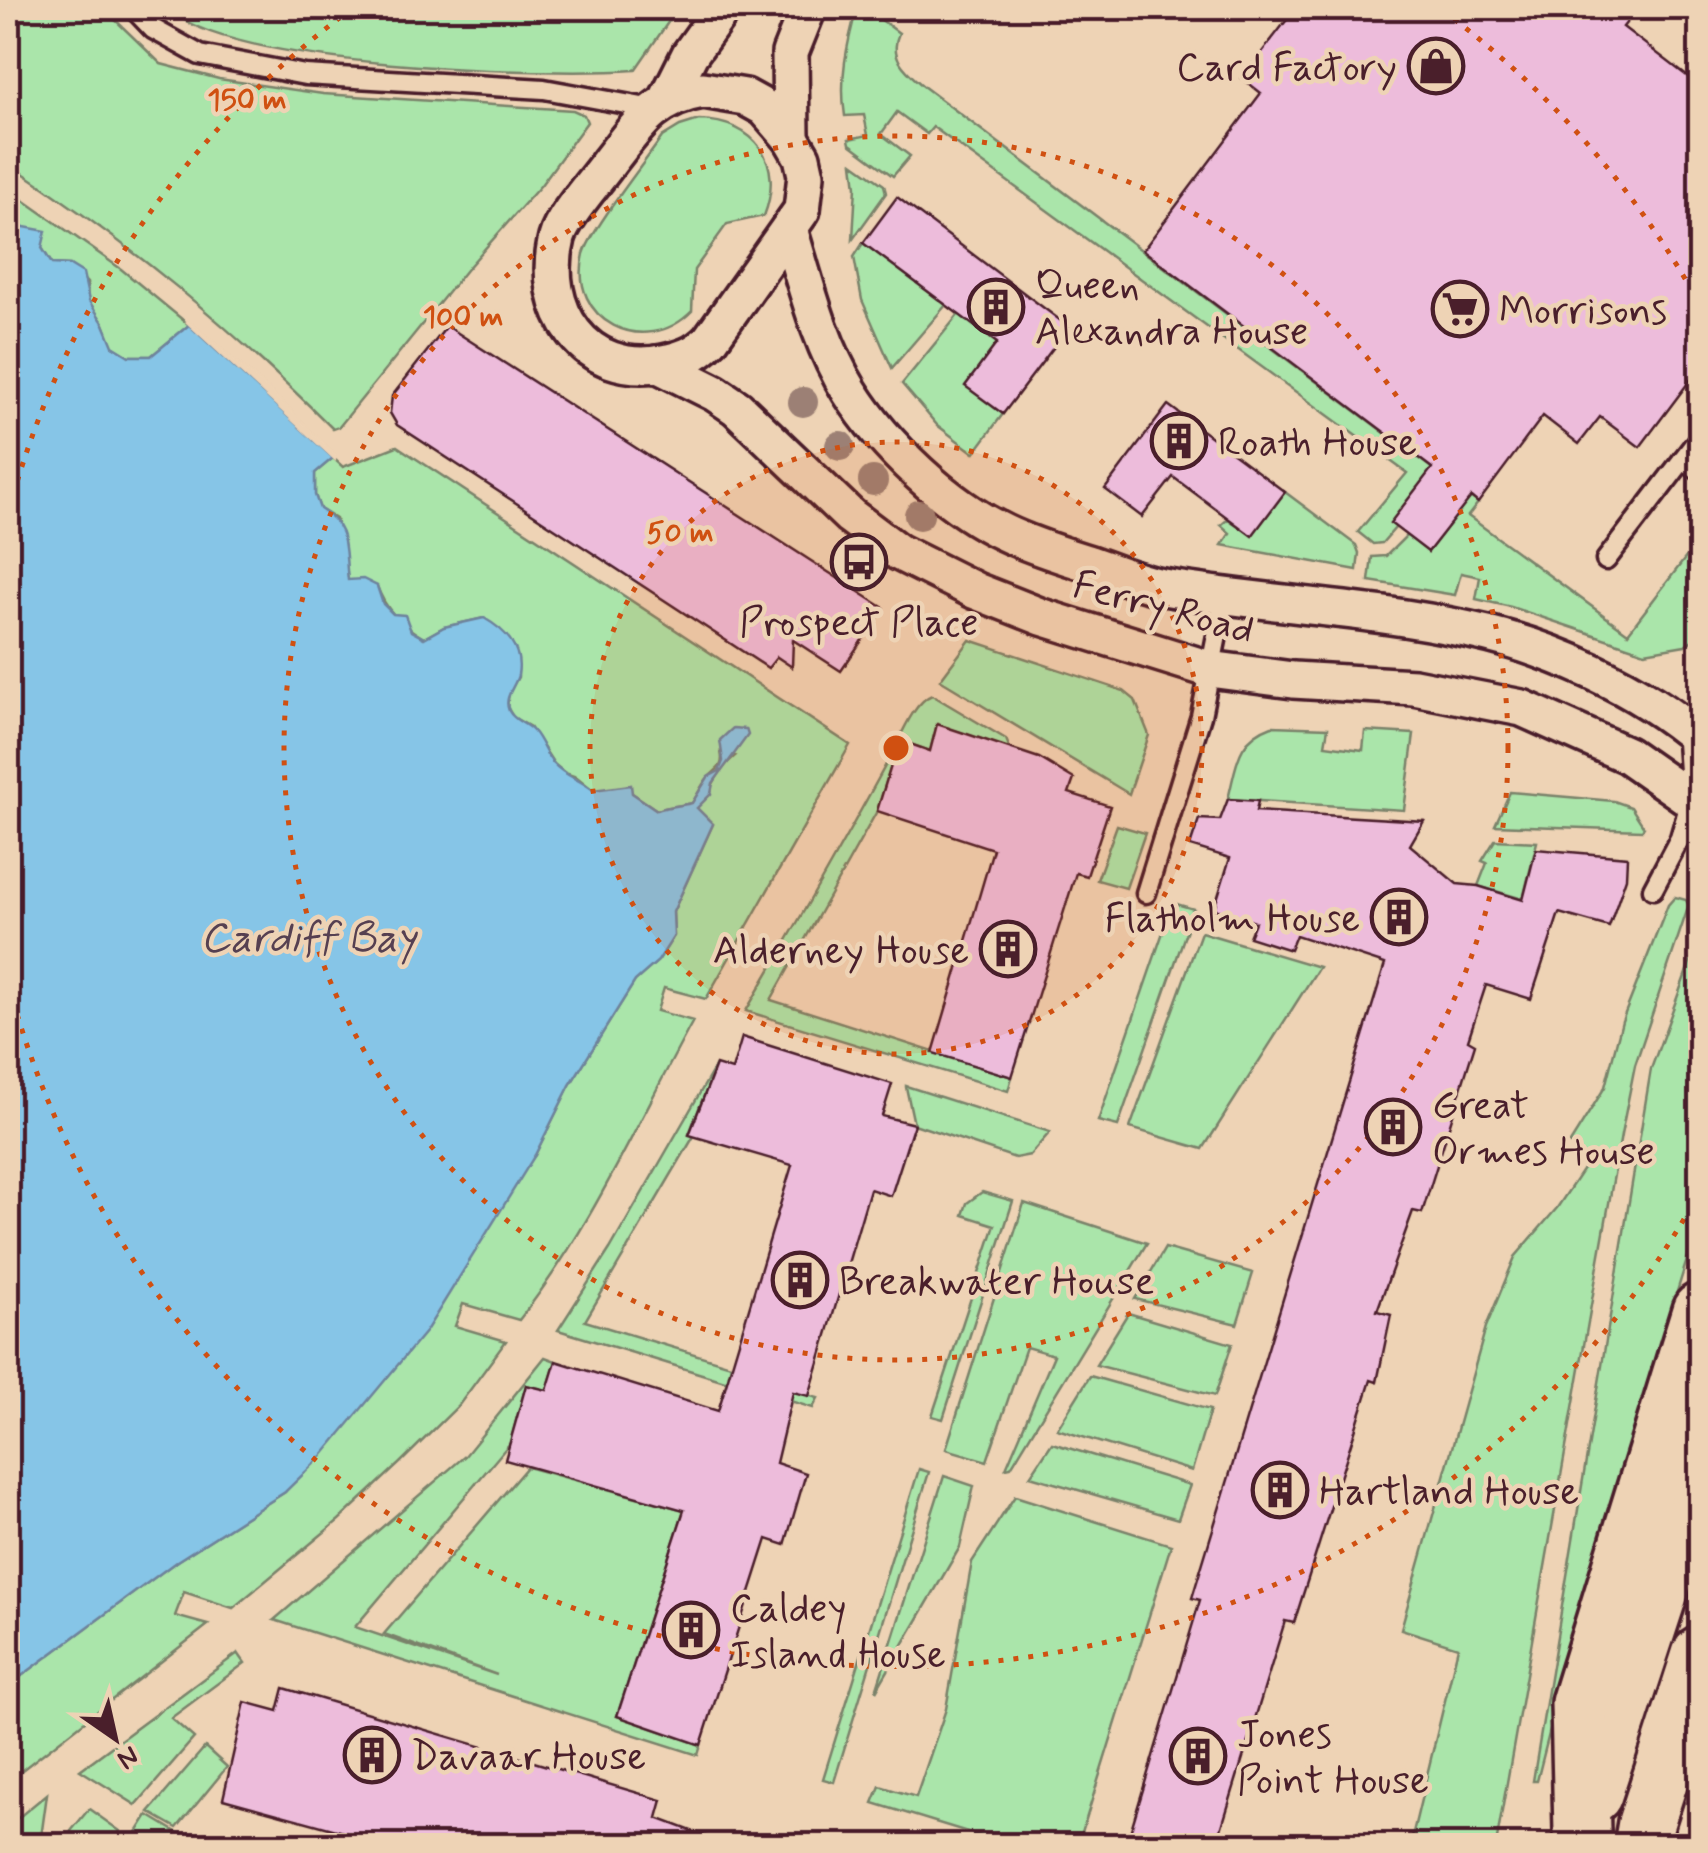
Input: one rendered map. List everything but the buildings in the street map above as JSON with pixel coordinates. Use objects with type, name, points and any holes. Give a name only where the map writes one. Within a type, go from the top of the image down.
[{"type":"main road","points":[[1581,1839],[1578,1703],[1700,1311]]},
{"type":"main road","points":[[1581,1839],[1700,1469]]},
{"type":"main road","points":[[1644,1834],[1700,1655]]},
{"type":"main road","points":[[1644,1834],[1700,1738]]},
{"type":"street","points":[[660,104],[703,90],[746,97],[765,108],[791,138],[802,157],[806,175],[802,210],[710,340],[697,353],[632,366],[611,360],[584,344],[567,326],[551,282],[558,232],[637,126],[660,104],[723,8]]},
{"type":"street","points":[[791,138],[790,53],[808,8]]},
{"type":"street","name":"Ferry Road","points":[[789,229],[818,328],[869,420],[917,471],[972,516],[1019,539],[1158,586],[1472,630],[1600,676],[1696,724]]},
{"type":"street","name":"Ferry Road","points":[[657,364],[737,408],[850,516],[923,567],[1042,617],[1209,669],[1293,680],[1414,687],[1522,708],[1627,755],[1697,800]]},
{"type":"lane","points":[[133,8],[153,28],[200,55],[305,75],[544,89],[660,104]]},
{"type":"lane","points":[[1606,560],[1700,437]]},
{"type":"lane","points":[[1683,459],[1700,472]]},
{"type":"lane","points":[[1146,892],[1200,716],[1225,595]]},
{"type":"lane","points":[[1653,889],[1697,800],[1696,724]]},
{"type":"green space","points":[[8,8],[103,8],[161,64],[219,79],[323,94],[573,110],[584,115],[587,122],[541,185],[466,270],[339,427],[333,429],[177,287],[8,163]]},
{"type":"green space","points":[[169,8],[678,8],[635,70],[593,72],[465,69],[317,56],[252,44],[200,28]]},
{"type":"green space","points":[[857,8],[865,8],[899,33],[897,56],[923,86],[1478,503],[1468,516],[1628,633],[1700,539],[1700,635],[1685,645],[1645,652],[1476,599],[1480,577],[1461,573],[1455,595],[1369,581],[1372,557],[1386,556],[1407,535],[1428,552],[1448,526],[1396,527],[1382,543],[1373,544],[1358,532],[1407,473],[933,127],[927,134],[897,112],[881,134],[910,156],[893,176],[850,144],[849,139],[868,135],[864,115],[845,116],[843,102],[845,62]]},
{"type":"green space","points":[[699,120],[736,128],[760,148],[771,178],[764,216],[727,224],[694,270],[692,311],[673,325],[652,332],[632,332],[614,326],[598,314],[587,298],[582,277],[584,254],[607,213],[662,137]]},
{"type":"green space","points":[[853,163],[884,185],[886,193],[853,239],[856,187]]},
{"type":"green space","points":[[8,189],[121,269],[189,325],[151,356],[129,356],[112,346],[104,324],[88,301],[87,283],[70,265],[52,264],[42,248],[8,225]]},
{"type":"green space","points":[[863,243],[946,305],[892,368],[862,300],[854,257]]},
{"type":"green space","points":[[959,314],[997,343],[966,385],[1003,414],[974,453],[937,425],[902,384]]},
{"type":"green space","points":[[397,446],[850,745],[706,999],[664,988],[657,1011],[693,1021],[612,1175],[545,1285],[519,1320],[463,1304],[455,1326],[506,1341],[459,1405],[339,1520],[233,1608],[184,1592],[175,1616],[208,1625],[8,1781],[8,1686],[177,1561],[285,1492],[535,1155],[570,1085],[635,981],[658,961],[674,936],[673,912],[713,824],[696,808],[735,756],[721,752],[720,765],[692,803],[657,810],[632,793],[593,790],[554,764],[530,727],[513,717],[507,707],[509,692],[518,677],[517,656],[484,618],[444,627],[424,638],[395,616],[377,586],[348,580],[336,519],[320,509],[315,495],[315,473],[333,458],[343,467]]},
{"type":"green space","points":[[1285,492],[1356,545],[1357,570],[1222,545],[1230,533],[1221,525],[1228,519],[1252,535]]},
{"type":"green space","points":[[970,640],[1124,691],[1135,700],[1149,735],[1129,794],[940,680]]},
{"type":"green space","points":[[932,695],[1006,739],[1010,749],[937,724],[930,751],[899,740],[877,811],[771,1000],[1012,1077],[1008,1091],[746,1011],[908,722],[919,705]]},
{"type":"green space","points":[[1272,726],[1328,728],[1325,745],[1363,750],[1365,731],[1414,734],[1404,810],[1228,799],[1236,764],[1245,746],[1260,731]]},
{"type":"green space","points":[[1510,792],[1614,801],[1631,807],[1644,827],[1642,830],[1495,825]]},
{"type":"green space","points":[[1117,825],[1145,833],[1126,888],[1097,880]]},
{"type":"green space","points":[[1495,840],[1537,842],[1523,899],[1478,886],[1487,863],[1482,861]]},
{"type":"green space","points":[[1675,897],[1689,905],[1635,1065],[1496,1845],[1410,1845],[1458,1647],[1401,1629],[1486,1327],[1515,1257],[1557,1208],[1589,1160],[1570,1143],[1605,1087],[1622,1021],[1668,905]]},
{"type":"green space","points":[[1173,903],[1194,909],[1118,1126],[1098,1121]]},
{"type":"green space","points":[[1201,932],[1319,967],[1203,1149],[1130,1128]]},
{"type":"green space","points":[[1700,935],[1700,1218],[1592,1564],[1537,1781],[1533,1781],[1651,1069]]},
{"type":"green space","points":[[716,1065],[689,1134],[694,1136],[585,1321],[731,1365],[729,1374],[818,1398],[813,1408],[558,1330],[610,1249]]},
{"type":"green space","points":[[906,1086],[1050,1132],[1030,1155],[1015,1158],[914,1124]]},
{"type":"green space","points":[[982,1192],[1013,1201],[943,1419],[932,1416],[995,1225],[963,1215],[967,1203]]},
{"type":"green space","points":[[1024,1203],[1147,1243],[1011,1467],[1006,1468],[1054,1355],[1026,1347],[987,1461],[946,1449]]},
{"type":"green space","points":[[1165,1248],[1253,1273],[1237,1324],[1135,1299]]},
{"type":"green space","points":[[1128,1313],[1232,1344],[1215,1396],[1096,1365]]},
{"type":"green space","points":[[545,1357],[556,1361],[547,1390],[526,1385],[510,1443],[355,1627],[497,1675],[384,1634],[527,1467],[684,1510],[617,1716],[701,1745],[698,1755],[274,1620],[465,1456]]},
{"type":"green space","points":[[1090,1376],[1210,1410],[1192,1471],[1057,1429]]},
{"type":"green space","points":[[1052,1443],[1190,1485],[1178,1519],[1030,1476]]},
{"type":"green space","points":[[919,1469],[929,1472],[834,1782],[823,1779]]},
{"type":"green space","points":[[944,1476],[974,1486],[960,1547],[876,1691]]},
{"type":"green space","points":[[1015,1496],[1171,1545],[1078,1845],[1010,1845],[873,1803],[880,1786],[916,1797],[946,1709],[972,1562]]},
{"type":"green space","points":[[238,1653],[245,1663],[171,1718],[194,1738],[136,1805],[80,1770]]},
{"type":"green space","points":[[205,1747],[227,1767],[177,1828],[149,1812]]},
{"type":"green space","points":[[47,1794],[40,1845],[8,1845],[8,1826]]},
{"type":"green space","points":[[89,1809],[120,1831],[111,1845],[73,1845],[71,1831]]},
{"type":"green space","points":[[148,1815],[198,1845],[129,1845]]},
{"type":"water","name":"Cardiff Bay","points":[[8,224],[46,231],[42,248],[52,264],[70,265],[83,273],[89,301],[113,346],[129,356],[151,356],[189,325],[333,458],[315,473],[315,495],[320,509],[341,531],[348,580],[363,579],[377,586],[383,604],[393,614],[405,615],[411,631],[424,638],[444,627],[484,618],[499,628],[518,656],[518,675],[508,697],[509,711],[533,731],[562,771],[593,790],[631,785],[632,793],[657,810],[692,803],[708,777],[719,771],[723,761],[720,740],[733,728],[746,729],[748,735],[713,783],[711,794],[697,808],[713,824],[673,912],[674,936],[658,961],[635,981],[570,1085],[535,1155],[426,1331],[322,1456],[285,1492],[177,1561],[8,1686]]},
{"type":"pier","points":[[188,320],[270,390],[336,455],[336,462],[185,322]]},
{"type":"place","name":"Card Factory","points":[[1436,66]]},
{"type":"place","name":"Queen Alexandra House","points":[[996,307]]},
{"type":"place","name":"Morrisons","points":[[1460,309]]},
{"type":"place","name":"Roath House","points":[[1179,441]]},
{"type":"place","name":"Prospect Place","points":[[859,562]]},
{"type":"place","name":"Flatholm House","points":[[1399,917]]},
{"type":"place","name":"Alderney House","points":[[1008,949]]},
{"type":"place","name":"Great Ormes House","points":[[1393,1127]]},
{"type":"place","name":"Breakwater House","points":[[800,1280]]},
{"type":"place","name":"Hartland House","points":[[1280,1490]]},
{"type":"place","name":"Caldey Island House","points":[[691,1630]]},
{"type":"place","name":"Davaar House","points":[[372,1755]]},
{"type":"place","name":"Jones Point House","points":[[1198,1756]]}]
